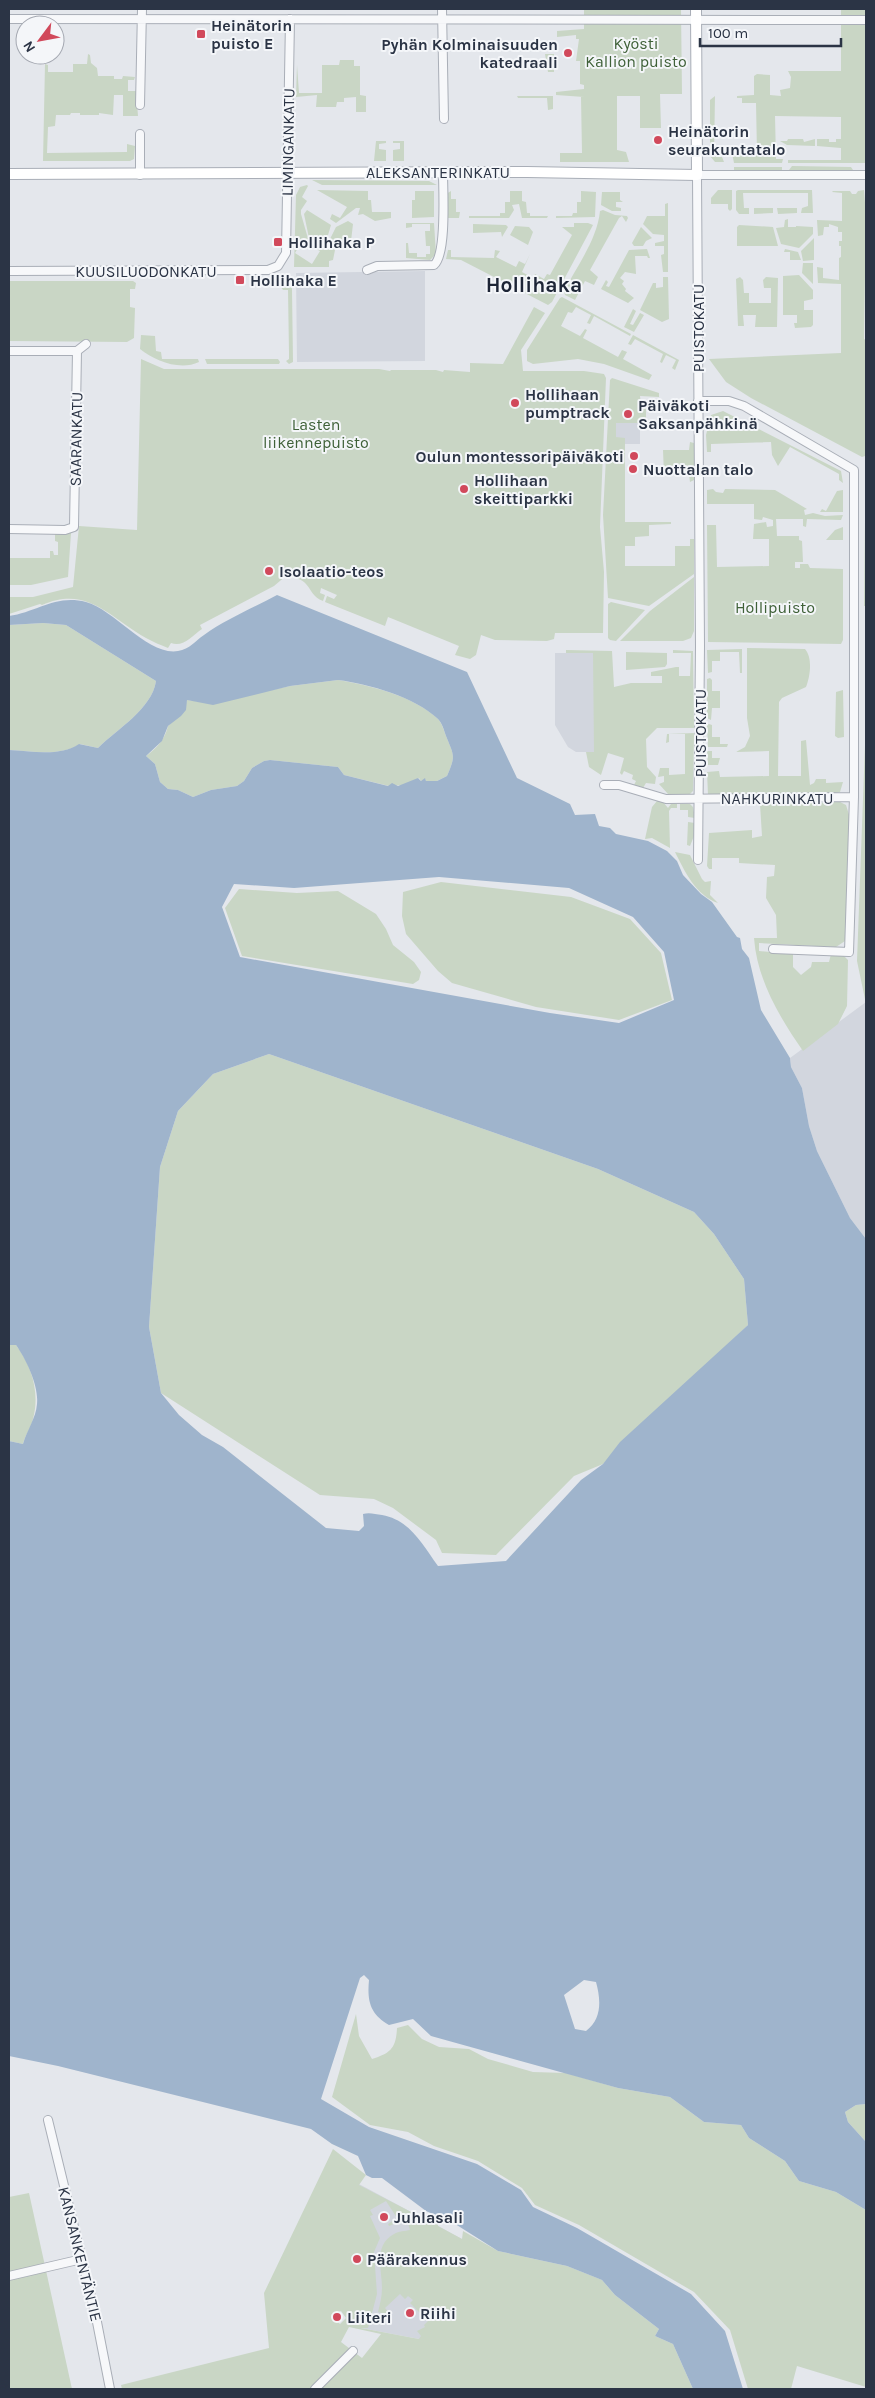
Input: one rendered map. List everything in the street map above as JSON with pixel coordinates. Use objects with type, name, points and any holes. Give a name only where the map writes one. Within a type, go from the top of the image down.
[{"type":"main road","name":"PUISTOKATU","points":[[696,9],[697,175]]},
{"type":"main road","name":"ALEKSANTERINKATU","points":[[9,174],[140,175],[443,172],[697,175]]},
{"type":"street","points":[[140,106],[142,9]]},
{"type":"street","points":[[442,9],[444,119]]},
{"type":"street","points":[[9,19],[866,20]]},
{"type":"street","name":"LIMINGANKATU","points":[[280,264],[286,253],[290,19]]},
{"type":"street","points":[[140,134],[140,175]]},
{"type":"street","points":[[367,270],[376,266],[434,265],[440,260],[443,172]]},
{"type":"street","name":"ALEKSANTERINKATU","points":[[697,175],[866,175]]},
{"type":"street","name":"PUISTOKATU","points":[[697,175],[698,860]]},
{"type":"street","name":"KUUSILUODONKATU","points":[[9,271],[268,270],[280,264]]},
{"type":"street","points":[[9,351],[77,351],[86,344]]},
{"type":"street","name":"SAARANKATU","points":[[9,529],[65,530],[74,527],[77,351]]},
{"type":"street","points":[[698,401],[729,401],[744,406],[854,470],[854,797],[849,952],[773,949]]},
{"type":"street","name":"PUISTOKATU","points":[[604,785],[619,785],[666,798],[699,798]]},
{"type":"street","name":"NAHKURINKATU","points":[[699,798],[854,797]]},
{"type":"street","name":"KANSANKENTÄNTIE","points":[[48,2120],[96,2317],[110,2389]]},
{"type":"street","points":[[9,2276],[82,2259]]},
{"type":"street","points":[[315,2389],[353,2351]]},
{"type":"shaded area","points":[[425,271],[425,361],[297,362],[296,273]]},
{"type":"shaded area","name":"Päiväkoti Saksanpähkinä","points":[[615,390],[640,392],[640,444],[625,444],[624,438],[616,438]]},
{"type":"shaded area","points":[[555,653],[611,653],[612,752],[576,752],[568,747],[555,725]]},
{"type":"shaded area","points":[[866,1002],[866,1239],[850,1218],[817,1151],[809,1126],[802,1088],[791,1067],[790,1058]]},
{"type":"shaded area","points":[[359,2184],[413,2213],[415,2212],[421,2218],[425,2219],[427,2217],[438,2224],[438,2226],[462,2239],[430,2341],[361,2328],[361,2326],[368,2328]]},
{"type":"green space","name":"Kyösti Kallion puisto","points":[[584,9],[681,9],[682,94],[660,94],[661,128],[640,128],[640,96],[617,96],[617,150],[626,152],[629,162],[560,162],[560,153],[582,153],[581,97],[584,97],[556,95],[556,92],[584,89],[584,85],[580,84],[580,61],[576,61],[579,39],[576,39],[576,35],[557,37],[557,31],[584,29]]},
{"type":"green space","points":[[841,9],[866,9],[866,163],[788,163],[788,160],[841,160],[841,148],[817,146],[817,139],[829,139],[829,142],[836,142],[836,139],[841,139],[841,117],[775,116],[776,159],[783,159],[782,163],[734,163],[732,153],[757,153],[756,103],[742,103],[742,98],[737,98],[737,96],[754,95],[754,76],[757,74],[770,75],[770,95],[781,96],[780,90],[790,88],[791,77],[788,71],[841,71]]},
{"type":"green space","points":[[88,54],[90,55],[91,63],[97,68],[98,76],[114,76],[114,79],[122,79],[123,76],[135,77],[134,80],[128,80],[128,91],[136,91],[138,116],[123,116],[123,95],[114,95],[113,115],[99,113],[99,115],[80,115],[80,113],[71,113],[70,115],[56,115],[55,126],[48,127],[47,153],[127,152],[127,144],[135,146],[134,159],[130,161],[43,161],[45,65],[48,65],[48,72],[73,72],[73,64],[87,64]]},
{"type":"green space","points":[[545,54],[554,54],[554,72],[548,72]]},
{"type":"green space","points":[[340,60],[354,60],[354,66],[360,66],[360,95],[366,96],[366,112],[356,112],[356,97],[344,98],[344,102],[337,102],[336,107],[316,107],[317,95],[296,97],[297,65],[299,93],[322,93],[322,65],[339,65]]},
{"type":"green space","points":[[517,96],[553,96],[553,109],[548,110],[547,98],[518,98]]},
{"type":"green space","points":[[715,96],[714,156],[722,157],[724,162],[715,162],[710,156],[710,100]]},
{"type":"green space","points":[[788,139],[803,139],[804,142],[815,139],[815,146],[787,145],[780,141],[787,141]]},
{"type":"green space","points":[[376,141],[386,141],[386,143],[379,144],[379,149],[386,150],[386,161],[374,161]]},
{"type":"green space","points":[[393,141],[404,141],[404,161],[393,161],[393,150],[400,149],[400,143],[393,143]]},
{"type":"green space","points":[[792,166],[851,167],[853,170],[789,170]]},
{"type":"green space","points":[[734,167],[782,167],[782,170],[734,170]]},
{"type":"green space","points":[[312,180],[429,181],[437,185],[322,185]]},
{"type":"green space","points":[[307,185],[302,197],[307,201],[301,210],[301,214],[309,242],[308,244],[302,241],[295,253],[312,264],[320,251],[314,248],[316,245],[321,247],[329,244],[335,250],[333,260],[329,261],[329,267],[294,267],[296,195],[300,187]]},
{"type":"green space","points":[[317,190],[368,191],[368,200],[371,200],[372,212],[391,212],[391,218],[375,221],[363,214],[358,215],[360,208],[356,208],[336,223],[330,219],[332,214],[340,218],[347,207]]},
{"type":"green space","points":[[718,190],[732,190],[732,209],[730,211],[728,204],[711,204],[711,198]]},
{"type":"green space","points":[[812,190],[813,213],[801,213],[802,208],[808,206],[808,193],[743,193],[744,208],[749,208],[749,214],[739,214],[736,210],[736,191]]},
{"type":"green space","points":[[864,190],[866,215],[864,339],[866,340],[865,510],[865,456],[862,457],[751,398],[726,382],[709,359],[841,353],[841,284],[818,283],[817,267],[823,268],[823,278],[839,280],[841,246],[839,246],[839,241],[842,241],[842,232],[838,232],[838,227],[829,224],[829,227],[824,227],[823,235],[818,236],[817,220],[842,221],[842,193],[833,191],[850,191],[852,194],[856,194],[858,191]]},
{"type":"green space","points":[[415,191],[434,191],[434,217],[412,218],[412,200],[415,200]]},
{"type":"green space","points":[[451,191],[451,199],[456,199],[456,212],[460,212],[459,218],[448,218],[446,216],[446,194]]},
{"type":"green space","points":[[510,191],[522,191],[522,201],[526,202],[527,213],[530,213],[530,216],[548,216],[547,218],[522,218],[519,204],[512,205],[514,210],[509,218],[469,218],[469,216],[500,216],[500,213],[505,213],[505,202],[510,202]]},
{"type":"green space","points":[[581,191],[596,192],[595,217],[556,218],[556,216],[572,216],[573,213],[577,213],[577,202],[581,202]]},
{"type":"green space","points":[[602,192],[620,192],[620,200],[623,202],[616,202],[616,207],[621,208],[621,211],[612,211],[601,205]]},
{"type":"green space","points":[[668,203],[668,272],[663,272],[661,255],[664,254],[664,246],[655,246],[655,243],[664,241],[664,235],[653,234],[643,224],[647,216],[665,216],[665,204]]},
{"type":"green space","points":[[754,208],[773,208],[773,213],[754,214]]},
{"type":"green space","points":[[777,208],[797,208],[797,213],[778,214]]},
{"type":"green space","points":[[307,210],[331,225],[326,242],[319,243],[309,238],[304,214]]},
{"type":"green space","points":[[603,210],[615,215],[627,216],[628,218],[626,222],[622,216],[619,218],[590,270],[598,277],[594,285],[585,281],[575,300],[565,295],[564,291],[591,242],[600,211]]},
{"type":"green space","points":[[788,219],[788,227],[813,227],[813,234],[799,248],[781,244],[776,228],[784,227],[785,220]]},
{"type":"green space","points":[[348,221],[353,224],[351,241],[335,244],[330,239],[336,227]]},
{"type":"green space","points":[[406,223],[434,223],[436,254],[430,260],[406,258],[406,243],[408,243],[409,253],[417,253],[417,257],[426,257],[426,254],[430,254],[430,246],[426,246],[425,231],[430,231],[430,224],[412,224],[412,227],[406,228]]},
{"type":"green space","points":[[574,223],[593,225],[552,302],[548,305],[461,260],[446,259],[448,250],[451,250],[451,257],[494,258],[495,250],[500,251],[496,257],[516,267],[519,261],[525,264],[530,254],[522,272],[533,278],[535,274],[544,279],[547,274],[550,275],[572,235],[562,227],[574,227]]},
{"type":"green space","points":[[473,224],[506,225],[508,227],[502,237],[501,232],[473,233]]},
{"type":"green space","points":[[739,225],[773,227],[778,246],[737,246],[737,227]]},
{"type":"green space","points":[[515,226],[529,227],[533,232],[528,245],[510,235]]},
{"type":"green space","points":[[641,227],[652,238],[646,241],[643,246],[634,246],[632,243]]},
{"type":"green space","points":[[814,238],[814,260],[803,261],[801,251]]},
{"type":"green space","points":[[647,249],[650,258],[647,256],[635,256],[636,274],[625,272],[620,278],[624,281],[622,284],[626,289],[625,291],[634,298],[628,303],[601,289],[606,280],[608,282],[606,286],[609,287],[629,250]]},
{"type":"green space","points":[[785,249],[798,252],[801,260],[790,260],[790,252],[784,252]]},
{"type":"green space","points":[[803,263],[813,263],[813,284],[802,273]]},
{"type":"green space","points":[[799,275],[813,290],[813,299],[804,301],[804,310],[813,310],[813,325],[811,327],[795,328],[794,323],[797,323],[797,315],[783,315],[783,276]]},
{"type":"green space","points":[[663,277],[668,277],[669,319],[662,322],[640,310],[653,283],[656,283],[656,288],[663,287]]},
{"type":"green space","points":[[740,277],[743,280],[744,293],[749,293],[749,303],[771,303],[771,288],[764,288],[763,280],[766,277],[778,278],[777,327],[755,327],[756,315],[743,315],[744,326],[738,326],[736,279]]},
{"type":"green space","points":[[285,278],[290,281],[292,289],[293,362],[289,364],[286,361],[289,359],[288,290],[283,290],[281,287],[281,281]]},
{"type":"green space","points":[[9,281],[133,281],[136,283],[135,289],[130,289],[130,307],[135,308],[134,338],[127,342],[9,341]]},
{"type":"green space","points":[[562,297],[631,334],[630,336],[594,316],[590,324],[587,323],[591,315],[576,307],[572,313],[568,312],[561,326],[580,336],[585,329],[587,330],[583,338],[618,357],[622,350],[627,352],[623,359],[652,375],[649,380],[604,364],[578,359],[533,364],[527,361],[527,350]]},
{"type":"green space","name":"Lasten liikennepuisto","points":[[534,307],[545,313],[521,350],[523,371],[584,371],[604,374],[606,378],[600,527],[604,572],[603,633],[555,633],[554,639],[547,641],[495,640],[481,635],[476,655],[470,659],[455,655],[459,646],[388,617],[385,626],[325,602],[327,596],[334,599],[337,595],[321,588],[320,593],[325,595],[323,601],[315,596],[304,582],[287,575],[274,586],[200,625],[202,629],[188,640],[180,644],[171,643],[168,648],[146,638],[98,606],[86,601],[73,599],[58,600],[9,614],[9,597],[33,597],[73,587],[79,526],[137,530],[141,359],[164,369],[379,369],[390,371],[436,370],[443,372],[444,370],[470,372],[470,363],[503,364]]},
{"type":"green space","points":[[633,309],[636,311],[630,324],[633,325],[640,313],[644,315],[634,332],[624,327]]},
{"type":"green space","points":[[141,335],[155,336],[156,351],[161,352],[162,359],[198,359],[199,362],[192,365],[176,365],[160,361],[140,349]]},
{"type":"green space","points":[[633,335],[679,360],[675,370],[672,368],[676,360],[666,355],[662,363],[660,362],[663,354],[635,339],[631,345],[628,344]]},
{"type":"green space","points":[[205,359],[278,359],[280,362],[279,364],[207,364]]},
{"type":"green space","points":[[612,378],[659,393],[659,397],[640,396],[641,404],[646,404],[646,425],[640,423],[616,423],[616,437],[625,438],[625,522],[671,522],[671,524],[649,525],[649,536],[635,537],[635,546],[625,546],[625,566],[675,566],[675,546],[690,546],[690,539],[694,539],[694,574],[649,606],[608,598],[603,515],[610,380]]},
{"type":"green space","points":[[723,411],[841,471],[843,483],[839,480],[839,474],[790,447],[778,466],[772,455],[771,442],[711,444],[711,452],[707,452],[706,435],[711,415]]},
{"type":"green space","points":[[690,442],[694,443],[694,480],[690,482],[689,475],[664,475],[663,450],[689,450]]},
{"type":"green space","name":"Hollipuisto","points":[[713,489],[716,492],[723,493],[725,489],[775,490],[807,509],[804,510],[805,515],[813,513],[825,516],[843,515],[841,520],[807,519],[806,527],[803,526],[803,519],[776,519],[777,536],[799,536],[799,540],[802,541],[803,562],[795,562],[795,568],[800,568],[800,564],[808,564],[810,568],[843,569],[843,640],[841,644],[708,642],[707,525],[716,525],[717,567],[769,566],[769,539],[753,539],[754,524],[766,522],[767,527],[773,526],[773,520],[763,517],[762,520],[754,519],[754,504],[707,504],[707,490]]},
{"type":"green space","points":[[843,490],[843,512],[820,512],[822,509],[826,511],[837,491]]},
{"type":"green space","points":[[865,520],[866,606],[864,606]]},
{"type":"green space","points":[[843,527],[843,540],[826,540],[835,530]]},
{"type":"green space","points":[[55,533],[71,533],[68,577],[31,585],[9,585],[9,558],[50,558],[50,551],[53,551],[54,555],[58,555],[58,542],[55,541]]},
{"type":"green space","points":[[694,577],[694,631],[691,638],[683,641],[620,641],[650,611]]},
{"type":"green space","points":[[611,602],[645,610],[616,641],[608,638],[608,604]]},
{"type":"green space","points":[[43,623],[66,625],[156,681],[148,701],[133,718],[98,748],[80,744],[64,751],[55,752],[9,750],[9,625]]},
{"type":"green space","points":[[747,648],[805,649],[808,653],[810,668],[806,687],[782,698],[779,702],[778,776],[801,776],[801,741],[806,740],[810,785],[816,779],[826,779],[826,783],[843,782],[840,792],[831,794],[708,795],[707,772],[719,771],[720,777],[769,776],[769,751],[736,752],[745,747],[750,736],[747,718]]},
{"type":"green space","points":[[742,649],[742,673],[740,673],[739,652],[720,652],[720,661],[712,661],[712,672],[708,673],[707,650]]},
{"type":"green space","points":[[566,650],[612,651],[614,687],[631,683],[662,683],[662,676],[651,676],[651,672],[676,667],[679,667],[679,676],[690,676],[691,653],[673,653],[673,650],[693,651],[694,728],[657,728],[646,739],[647,767],[656,777],[655,784],[646,783],[643,788],[634,785],[636,781],[632,779],[633,775],[624,771],[622,775],[620,773],[624,758],[608,753],[601,775],[589,767],[586,752],[594,752],[593,653],[566,653]]},
{"type":"green space","points":[[626,652],[667,653],[667,664],[665,667],[626,670]]},
{"type":"green space","points":[[710,678],[712,680],[712,691],[720,691],[720,708],[712,708],[711,720],[707,718],[707,679]]},
{"type":"green space","points":[[338,680],[377,688],[404,698],[417,704],[438,719],[443,727],[453,756],[447,776],[437,781],[426,781],[425,779],[421,781],[419,778],[404,785],[389,786],[344,775],[338,767],[270,760],[264,761],[252,768],[244,781],[237,786],[211,790],[193,797],[178,790],[168,789],[160,782],[155,764],[146,756],[160,743],[168,726],[182,711],[187,700],[210,703],[290,686]]},
{"type":"green space","points":[[865,686],[866,1004],[857,961],[865,745]]},
{"type":"green space","points":[[843,690],[844,737],[838,738],[835,736],[836,692]]},
{"type":"green space","points":[[707,725],[712,725],[712,737],[720,737],[720,744],[728,744],[727,747],[708,747]]},
{"type":"green space","points":[[694,733],[693,791],[689,795],[668,794],[659,784],[664,782],[664,776],[658,777],[660,768],[669,768],[669,775],[685,774],[685,734],[669,734],[669,742],[666,743],[667,734]]},
{"type":"green space","points":[[707,751],[712,751],[712,758],[720,758],[718,765],[708,765]]},
{"type":"green space","points":[[657,801],[663,802],[668,808],[671,804],[677,804],[677,808],[671,808],[669,811],[670,848],[652,838],[645,839],[652,807]]},
{"type":"green space","points":[[840,802],[846,805],[850,818],[848,939],[836,947],[759,943],[759,951],[793,954],[793,967],[801,975],[811,967],[812,962],[829,962],[831,954],[843,955],[848,960],[847,1006],[838,1024],[803,1051],[771,998],[756,954],[754,938],[777,938],[776,915],[766,898],[767,877],[774,876],[775,865],[739,863],[739,858],[712,858],[712,869],[709,869],[707,866],[709,833],[752,830],[752,838],[762,836],[760,804]]},
{"type":"green space","points":[[680,804],[690,804],[693,807],[695,818],[688,817],[688,810],[680,810]]},
{"type":"green space","points":[[688,822],[695,823],[694,836],[690,846],[687,845]]},
{"type":"green space","points":[[675,852],[690,855],[702,879],[705,882],[711,881],[710,895],[718,903],[710,900],[697,889]]},
{"type":"green space","points":[[441,882],[571,897],[630,919],[661,953],[672,1000],[619,1020],[536,1007],[452,983],[438,971],[406,934],[402,916],[403,892]]},
{"type":"green space","points":[[239,889],[297,893],[338,891],[376,914],[386,929],[393,945],[414,962],[421,972],[419,980],[413,984],[242,956],[225,908]]},
{"type":"green space","points":[[269,1054],[598,1169],[694,1212],[714,1234],[744,1279],[748,1325],[603,1464],[574,1476],[496,1555],[442,1553],[436,1540],[393,1508],[374,1499],[320,1495],[161,1393],[149,1327],[160,1167],[178,1111],[213,1074]]},
{"type":"green space","points":[[9,1345],[16,1345],[22,1353],[30,1371],[35,1390],[36,1399],[33,1419],[23,1444],[9,1441]]},
{"type":"green space","points":[[356,2014],[359,2036],[372,2059],[388,2052],[394,2045],[397,2028],[408,2025],[422,2039],[439,2047],[469,2049],[488,2059],[533,2072],[566,2073],[618,2088],[670,2097],[704,2122],[741,2125],[749,2138],[785,2161],[799,2181],[836,2192],[866,2210],[866,2387],[797,2366],[791,2389],[748,2389],[730,2330],[694,2292],[579,2225],[535,2205],[522,2188],[478,2161],[434,2146],[408,2132],[370,2125],[332,2097]]},
{"type":"green space","points":[[866,2104],[866,2142],[848,2122],[845,2112],[856,2105]]},
{"type":"green space","points":[[333,2149],[366,2175],[359,2185],[413,2213],[415,2212],[425,2219],[427,2217],[438,2224],[438,2226],[462,2239],[463,2231],[498,2251],[567,2266],[602,2280],[615,2295],[659,2329],[655,2336],[673,2344],[693,2389],[122,2389],[121,2385],[269,2348],[264,2293]],"holes":[[[386,2201],[397,2218],[388,2224],[389,2226],[396,2223],[408,2223],[410,2230],[394,2234],[383,2245],[380,2258],[382,2291],[378,2312],[392,2316],[385,2308],[400,2294],[405,2299],[408,2296],[413,2300],[410,2303],[428,2321],[424,2325],[425,2327],[417,2331],[421,2336],[419,2339],[361,2328],[368,2328],[377,2294],[374,2252],[380,2238],[370,2216],[373,2215],[370,2210]],[[341,2311],[346,2318],[340,2324],[331,2315]],[[349,2327],[381,2334],[362,2358],[341,2342]]]},
{"type":"green space","points":[[29,2193],[72,2389],[9,2389],[9,2197]]},
{"type":"water","points":[[277,595],[467,672],[517,778],[570,804],[575,815],[595,814],[599,826],[610,828],[616,834],[648,841],[667,851],[677,861],[683,875],[701,894],[712,902],[737,937],[740,938],[742,949],[749,958],[761,1010],[790,1058],[791,1067],[802,1088],[809,1126],[817,1151],[850,1218],[866,1239],[866,2104],[856,2105],[845,2112],[848,2122],[866,2142],[866,2210],[836,2192],[799,2181],[785,2161],[749,2138],[741,2125],[704,2122],[670,2097],[618,2088],[431,2036],[413,2019],[389,2025],[378,2016],[371,2006],[369,2001],[369,1980],[364,1975],[360,1978],[321,2099],[369,2127],[477,2164],[521,2190],[533,2207],[577,2228],[691,2294],[725,2331],[743,2389],[693,2389],[673,2344],[655,2336],[659,2329],[615,2295],[602,2280],[567,2266],[498,2251],[452,2222],[426,2211],[382,2178],[372,2178],[366,2175],[358,2156],[332,2144],[311,2129],[58,2066],[9,2056],[9,1441],[23,1444],[35,1414],[37,1397],[34,1381],[24,1358],[16,1345],[9,1345],[9,750],[54,752],[63,751],[79,744],[98,748],[133,718],[148,701],[156,681],[66,625],[43,623],[9,625],[9,616],[65,600],[86,602],[108,614],[155,647],[167,651],[178,651],[189,647],[221,624]],"holes":[[[338,680],[377,688],[417,704],[441,722],[453,756],[447,776],[437,781],[426,781],[425,778],[421,781],[418,778],[398,786],[392,783],[388,786],[344,775],[338,767],[270,760],[264,761],[252,768],[244,781],[237,786],[211,790],[193,797],[178,790],[168,789],[160,782],[155,764],[146,756],[162,741],[168,726],[186,710],[187,700],[213,705],[290,686]],[[439,877],[569,888],[633,917],[664,952],[674,1000],[619,1023],[550,1013],[240,957],[222,907],[234,884],[294,888]],[[269,1054],[598,1169],[694,1212],[714,1234],[744,1279],[748,1325],[620,1442],[603,1464],[581,1480],[506,1561],[438,1566],[421,1542],[408,1528],[400,1522],[382,1515],[363,1514],[364,1526],[359,1531],[326,1528],[223,1447],[202,1435],[179,1415],[161,1393],[149,1327],[160,1167],[178,1111],[213,1074]],[[584,1980],[596,1982],[599,1996],[598,2015],[586,2031],[575,2029],[564,1995]]]},
{"type":"place","name":"Heinätorin puisto E","points":[[201,34]]},
{"type":"place","name":"Pyhän Kolminaisuuden katedraali","points":[[568,53]]},
{"type":"place","name":"Heinätorin seurakuntatalo","points":[[658,140]]},
{"type":"place","name":"Hollihaka P","points":[[278,242]]},
{"type":"place","name":"Hollihaka E","points":[[240,280]]},
{"type":"place","name":"Hollihaan pumptrack","points":[[515,403]]},
{"type":"place","name":"Päiväkoti Saksanpähkinä","points":[[628,414]]},
{"type":"place","name":"Oulun montessoripäiväkoti","points":[[634,456]]},
{"type":"place","name":"Nuottalan talo","points":[[633,469]]},
{"type":"place","name":"Hollihaan skeittiparkki","points":[[464,489]]},
{"type":"place","name":"Isolaatio-teos","points":[[269,571]]},
{"type":"place","name":"Juhlasali","points":[[384,2217]]},
{"type":"place","name":"Päärakennus","points":[[357,2259]]},
{"type":"place","name":"Riihi","points":[[410,2313]]},
{"type":"place","name":"Liiteri","points":[[337,2317]]},
{"type":"district","name":"Hollihaka","points":[[534,285]]}]
